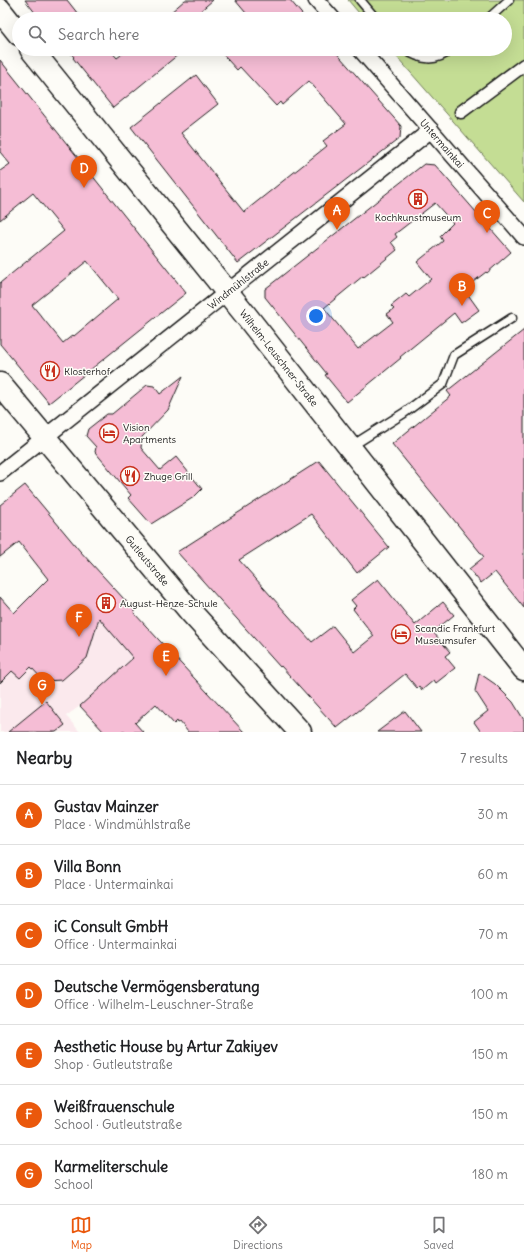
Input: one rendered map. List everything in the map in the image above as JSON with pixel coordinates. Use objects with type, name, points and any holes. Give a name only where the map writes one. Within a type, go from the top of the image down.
[{"type":"main road","points":[[0,10],[12,25]]},
{"type":"main road","name":"Wilhelm-Leuschner-Straße","points":[[37,56],[227,292],[524,669]]},
{"type":"main road","name":"Gutleutstraße","points":[[0,384],[189,610],[300,732]]},
{"type":"street","points":[[316,0],[327,12]]},
{"type":"street","name":"Untermainkai","points":[[366,56],[524,237]]},
{"type":"street","points":[[461,112],[524,64]]},
{"type":"street","name":"Windmühlstraße","points":[[0,473],[431,130]]},
{"type":"lane","points":[[360,0],[370,12]]},
{"type":"lane","points":[[496,12],[509,0]]},
{"type":"lane","points":[[416,56],[429,59],[439,56]]},
{"type":"lane","points":[[350,448],[404,413],[443,384],[454,355],[512,318]]},
{"type":"shaded area","points":[[87,558],[160,641],[138,661],[134,657],[80,706],[66,716],[80,732],[0,732],[0,626],[34,594],[64,579]]},
{"type":"green space","points":[[348,0],[524,0],[524,202],[396,56],[512,56],[512,12],[358,12]]},
{"type":"building","points":[[25,0],[67,0],[76,12],[34,12]]},
{"type":"building","points":[[185,0],[213,0],[199,12],[171,12]]},
{"type":"building","points":[[235,0],[290,0],[300,12],[245,12]]},
{"type":"building","points":[[73,56],[115,56],[117,58],[120,56],[176,56],[113,108],[73,58]]},
{"type":"building","points":[[224,56],[339,56],[401,126],[400,138],[238,263],[131,127],[196,75],[218,104],[181,133],[244,212],[327,146],[323,141],[346,124],[309,81],[282,105],[280,102],[276,106],[240,67],[237,70]]},
{"type":"building","points":[[0,60],[186,293],[49,403],[0,344],[0,283],[64,231],[33,193],[0,220],[0,171],[10,164],[0,152]],"holes":[[[87,261],[118,299],[74,336],[73,335],[63,343],[32,305]]]},
{"type":"building","points":[[424,164],[435,165],[511,252],[487,273],[486,272],[464,289],[479,310],[461,323],[454,313],[347,402],[325,375],[327,374],[265,297],[265,289]],"holes":[[[435,203],[453,223],[440,236],[443,241],[417,262],[431,279],[409,297],[406,294],[391,306],[394,309],[387,314],[393,322],[358,349],[324,308],[397,250],[391,242],[397,237],[395,234]]]},
{"type":"building","points":[[524,330],[524,608],[495,572],[481,583],[469,569],[484,557],[392,444],[451,396],[447,391]]},
{"type":"building","points":[[183,376],[168,410],[142,437],[141,448],[160,470],[176,457],[202,489],[194,497],[151,524],[128,498],[131,495],[95,452],[96,447],[86,436],[88,429],[107,414],[112,414],[147,385],[154,386],[160,394]]},
{"type":"building","points":[[319,461],[389,547],[357,573],[311,514],[239,560],[312,642],[333,626],[354,652],[374,636],[353,609],[356,606],[351,600],[378,579],[415,625],[443,602],[454,615],[433,632],[450,652],[445,656],[455,668],[436,683],[434,680],[422,690],[419,686],[417,688],[405,674],[337,728],[177,552]]},
{"type":"building","points":[[25,485],[80,551],[135,611],[134,613],[244,732],[188,732],[180,722],[178,723],[177,721],[174,724],[156,704],[135,723],[143,732],[104,732],[80,706],[133,658],[99,618],[87,658],[62,680],[44,681],[31,667],[20,678],[12,671],[0,683],[0,597],[14,613],[48,579],[19,542],[0,557],[0,505]]},
{"type":"building","points":[[479,673],[495,684],[513,702],[524,720],[524,732],[481,732],[474,722],[488,711],[475,691]]},
{"type":"building","points":[[46,701],[65,725],[56,732],[8,732]]},
{"type":"building","points":[[405,711],[421,732],[377,732]]},
{"type":"place","name":"Deutsche Vermögensberatung","points":[[84,188]]},
{"type":"place","name":"Kochkunstmuseum","points":[[418,199]]},
{"type":"place","name":"Gustav Mainzer","points":[[337,230]]},
{"type":"place","name":"iC Consult GmbH","points":[[487,233]]},
{"type":"place","name":"Villa Bonn","points":[[462,306]]},
{"type":"place","name":"Klosterhof","points":[[50,371]]},
{"type":"place","name":"Vision Apartments","points":[[109,433]]},
{"type":"place","name":"Zhuge Grill","points":[[130,476]]},
{"type":"place","name":"August-Henze-Schule","points":[[106,603]]},
{"type":"place","name":"Scandic Frankfurt Museumsufer","points":[[401,634]]},
{"type":"place","name":"Weißfrauenschule","points":[[79,637]]},
{"type":"place","name":"Aesthetic House by Artur Zakiyev","points":[[166,676]]},
{"type":"place","name":"Karmeliterschule","points":[[42,705]]}]
